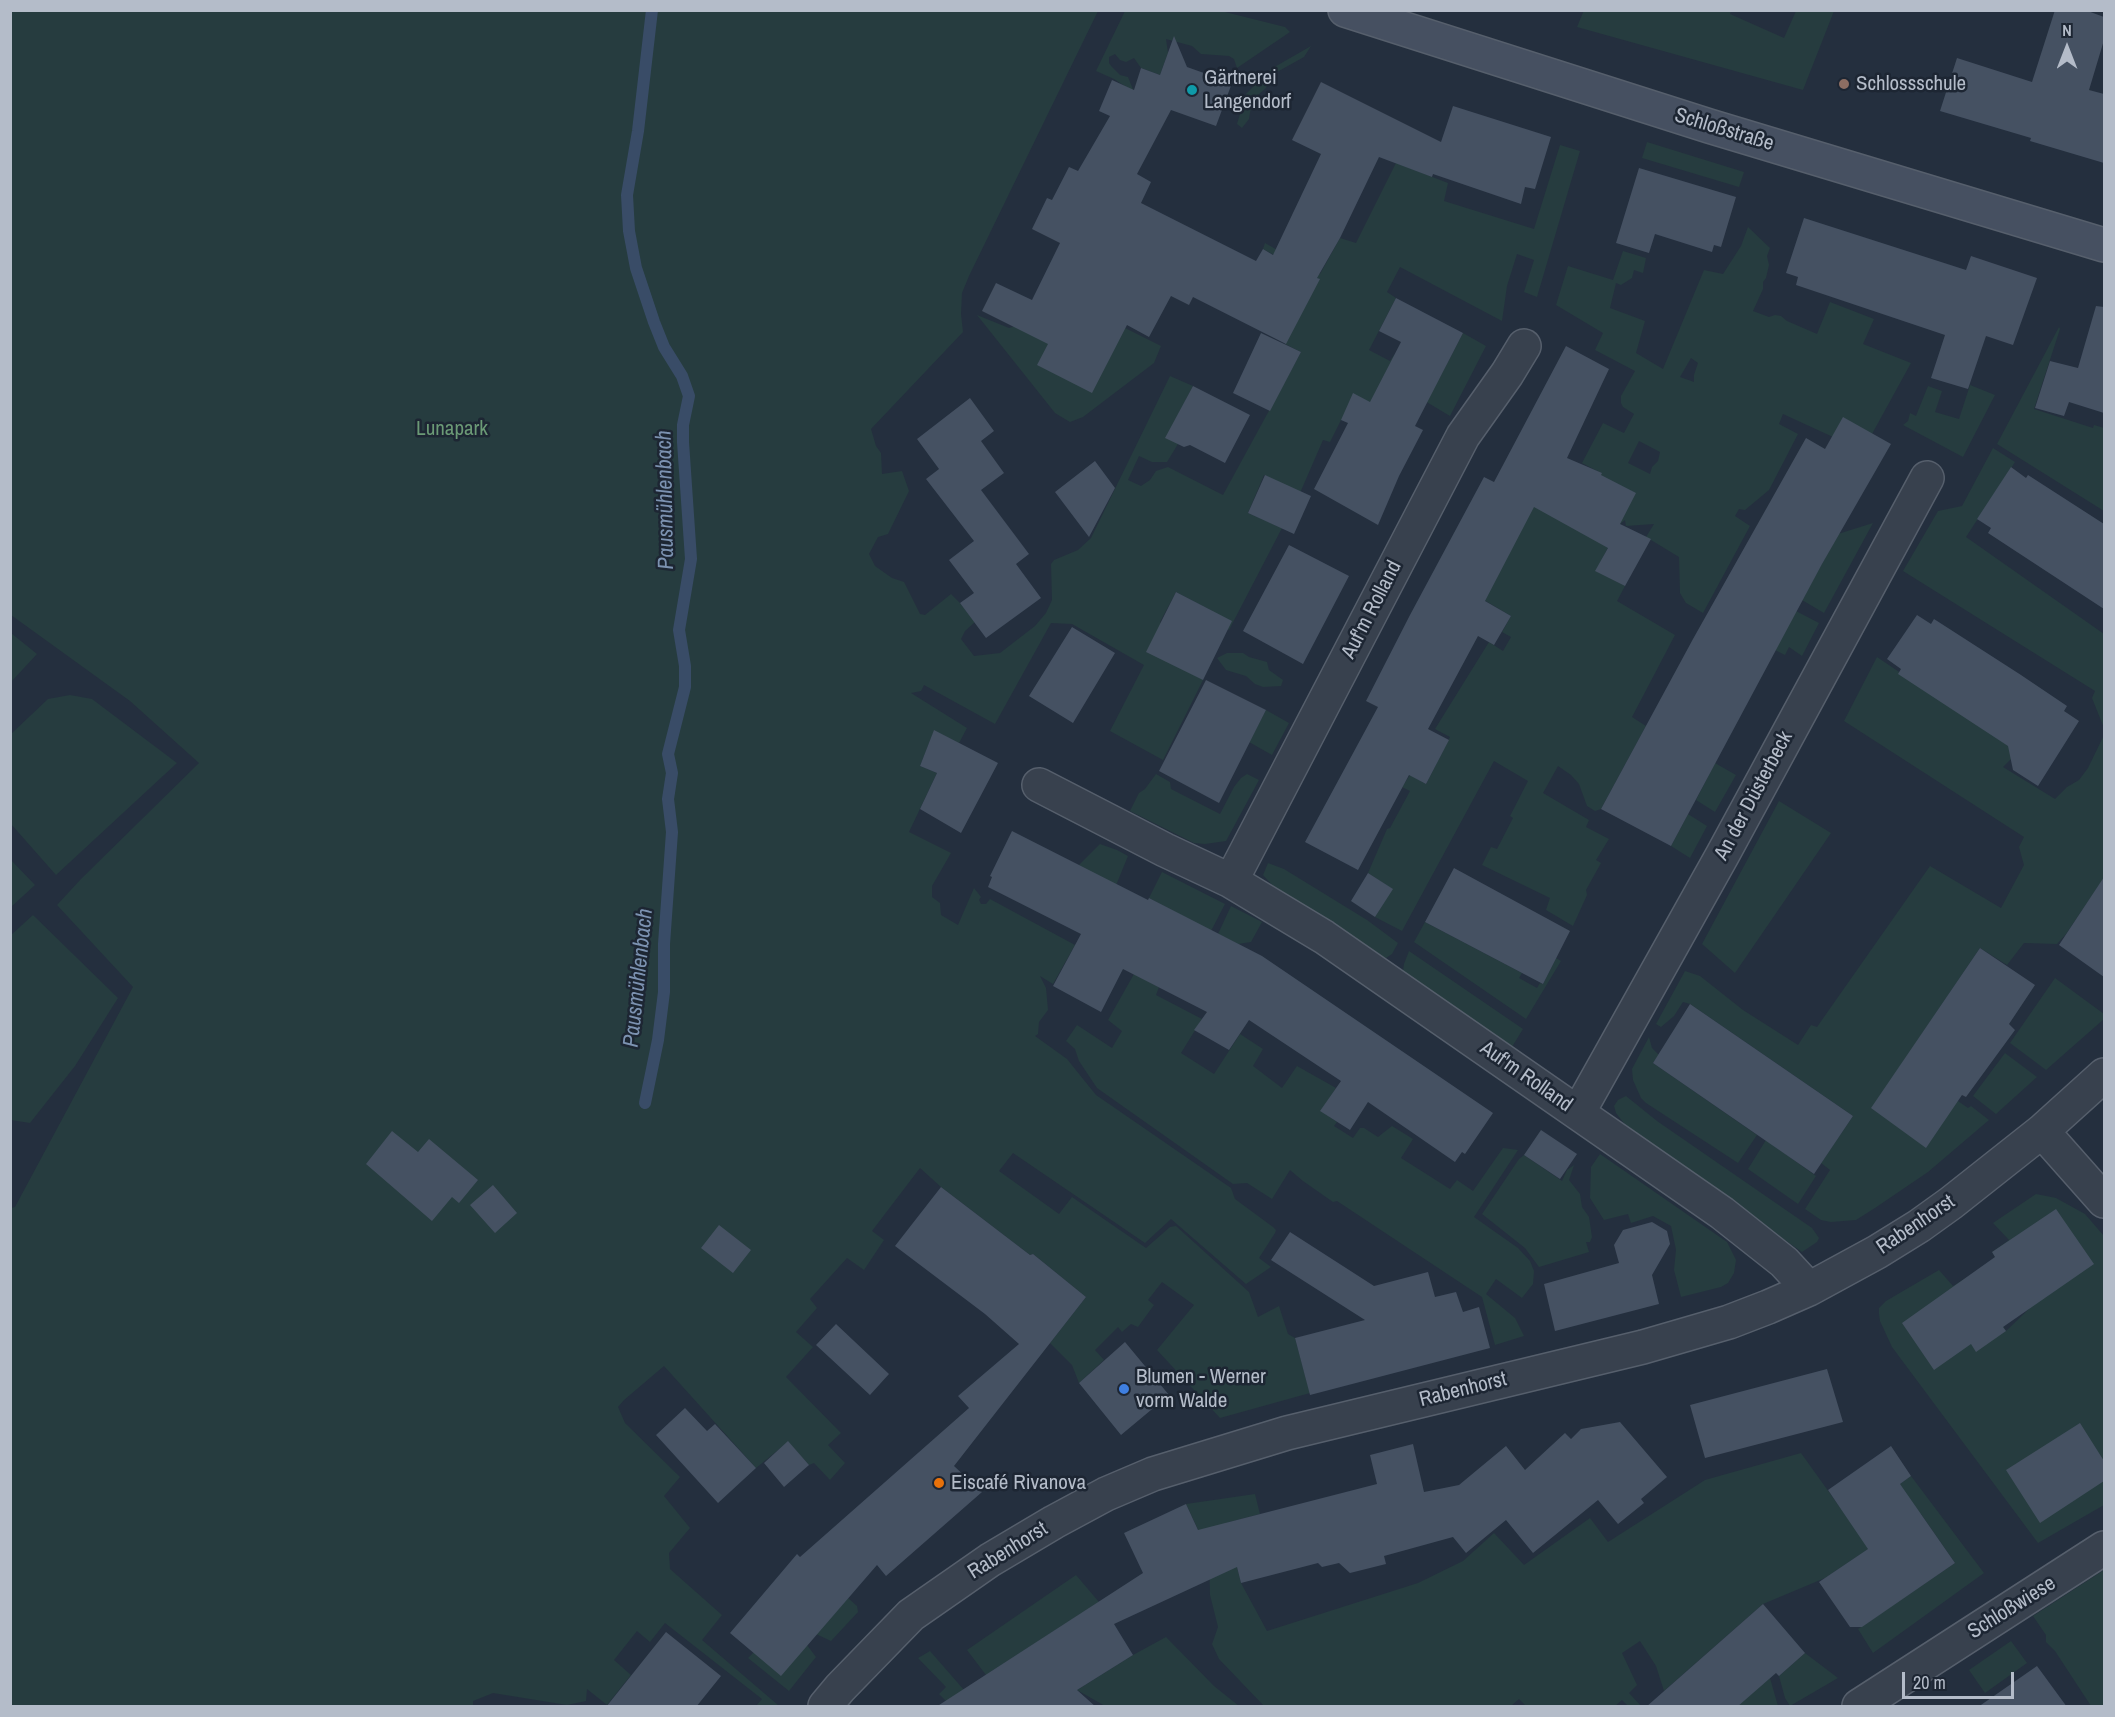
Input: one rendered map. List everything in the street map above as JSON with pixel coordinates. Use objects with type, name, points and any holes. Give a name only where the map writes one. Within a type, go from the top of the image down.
[{"type":"street","name":"Schloßstraße","points":[[1345,10],[1709,126],[2104,245]]},
{"type":"street","name":"Auf'm Rolland","points":[[1231,881],[1463,436],[1507,375],[1524,346]]},
{"type":"street","name":"An der Düsterbeck","points":[[1578,1113],[1723,854],[1928,478]]},
{"type":"street","name":"Auf'm Rolland","points":[[1039,785],[1231,881],[1324,937],[1745,1230],[1784,1262],[1809,1289]]},
{"type":"street","name":"Rabenhorst","points":[[825,1707],[840,1688],[911,1616],[990,1560],[1106,1494],[1153,1474],[1287,1433],[1665,1341],[1729,1322],[1809,1289],[1877,1252],[1951,1203],[2042,1131],[2104,1074]]},
{"type":"street","points":[[2042,1131],[2104,1201]]},
{"type":"street","name":"Schloßwiese","points":[[1859,1707],[2104,1548]]},
{"type":"green space","points":[[1584,10],[1731,11],[1730,14],[1784,38],[1796,11],[1834,11],[1803,90],[1577,27]]},
{"type":"green space","name":"Lunapark","points":[[11,11],[1098,11],[969,276],[962,293],[963,332],[871,429],[876,446],[881,453],[882,474],[902,471],[909,491],[888,534],[878,537],[869,554],[875,566],[892,578],[904,582],[920,614],[925,615],[951,594],[975,622],[965,631],[961,639],[974,656],[1000,653],[1035,626],[1046,613],[1052,600],[1051,564],[1054,560],[1078,550],[1091,538],[1170,376],[1193,386],[1169,433],[1178,444],[1167,462],[1152,462],[1139,456],[1128,480],[1141,486],[1150,480],[1156,471],[1168,467],[1223,495],[1301,352],[1285,344],[1319,279],[1263,249],[1265,243],[1320,274],[1340,238],[1356,243],[1396,163],[1448,183],[1444,201],[1534,229],[1560,145],[1580,151],[1537,297],[1524,292],[1534,260],[1517,254],[1507,286],[1502,321],[1400,267],[1387,292],[1396,298],[1369,350],[1390,361],[1394,355],[1439,379],[1463,333],[1486,346],[1450,416],[1395,383],[1381,408],[1341,420],[1330,442],[1323,440],[1300,493],[1264,475],[1248,513],[1282,528],[1229,630],[1209,618],[1212,611],[1176,592],[1160,622],[1203,680],[1163,760],[1110,731],[1144,665],[1072,624],[1051,623],[995,724],[924,685],[921,691],[911,693],[967,728],[959,743],[934,731],[920,766],[937,773],[909,832],[951,853],[932,886],[932,897],[940,903],[941,915],[958,925],[974,888],[981,897],[979,900],[981,904],[986,904],[990,899],[1075,945],[1053,984],[1040,976],[1046,988],[1048,1010],[1039,1022],[1038,1034],[1035,1036],[1067,1059],[1096,1095],[1231,1188],[1235,1199],[1273,1227],[1276,1230],[1275,1233],[1259,1258],[1271,1267],[1246,1284],[1171,1219],[1145,1243],[1013,1153],[999,1171],[1059,1214],[1072,1197],[1146,1248],[1170,1227],[1176,1226],[1249,1292],[1258,1317],[1279,1306],[1288,1334],[1295,1338],[1310,1393],[1220,1418],[1157,1350],[1194,1305],[1162,1282],[1148,1300],[1154,1305],[1138,1327],[1131,1324],[1122,1332],[1118,1327],[1095,1350],[1104,1360],[1079,1383],[1072,1365],[1050,1343],[1086,1297],[1033,1254],[1030,1255],[941,1187],[920,1168],[872,1231],[884,1240],[864,1270],[847,1258],[810,1299],[817,1308],[796,1332],[813,1347],[786,1377],[841,1433],[828,1445],[845,1463],[830,1480],[814,1463],[809,1465],[788,1442],[756,1468],[664,1366],[618,1407],[625,1423],[680,1477],[664,1496],[690,1528],[669,1553],[670,1569],[722,1615],[702,1640],[778,1705],[756,1706],[762,1699],[665,1623],[650,1642],[637,1631],[614,1660],[631,1675],[607,1705],[587,1689],[586,1701],[567,1705],[493,1693],[473,1701],[473,1706],[11,1706],[11,1208],[15,1207],[133,987],[57,905],[199,763],[130,701],[11,615]]},
{"type":"green space","points":[[1125,11],[1221,11],[1285,27],[1290,32],[1237,68],[1234,59],[1229,56],[1201,54],[1192,46],[1166,39],[1168,53],[1160,75],[1141,68],[1134,58],[1126,62],[1120,60],[1115,54],[1109,57],[1112,67],[1120,75],[1128,77],[1134,92],[1096,71]]},
{"type":"green space","points":[[1311,46],[1304,57],[1277,72],[1258,95],[1255,104],[1251,107],[1249,119],[1242,128],[1237,124],[1246,94],[1271,69]]},
{"type":"green space","points":[[1647,142],[1744,172],[1739,187],[1642,158]]},
{"type":"green space","points":[[1748,227],[1770,248],[1767,256],[1769,265],[1766,278],[1753,311],[1769,317],[1781,316],[1817,334],[1830,302],[1874,319],[1863,344],[1911,363],[1872,434],[1833,437],[1783,414],[1779,424],[1798,434],[1769,490],[1745,510],[1739,509],[1735,516],[1750,526],[1703,613],[1686,603],[1680,593],[1679,557],[1646,537],[1654,524],[1626,526],[1625,520],[1620,524],[1596,571],[1625,586],[1617,601],[1675,635],[1632,717],[1646,726],[1601,809],[1595,811],[1587,806],[1579,784],[1558,766],[1543,793],[1589,820],[1586,827],[1609,839],[1596,860],[1601,863],[1586,890],[1587,895],[1573,926],[1546,910],[1550,898],[1482,865],[1491,847],[1497,849],[1513,818],[1510,816],[1528,781],[1494,761],[1402,931],[1375,917],[1392,889],[1368,873],[1387,829],[1390,828],[1410,791],[1402,787],[1410,775],[1426,784],[1450,737],[1435,729],[1489,642],[1503,651],[1511,637],[1502,632],[1511,616],[1484,600],[1529,499],[1601,473],[1582,463],[1603,423],[1624,433],[1634,414],[1623,407],[1621,396],[1635,371],[1595,350],[1603,333],[1556,305],[1568,266],[1613,280],[1623,251],[1646,258],[1643,273],[1634,270],[1632,278],[1621,285],[1616,283],[1610,308],[1645,321],[1636,353],[1663,369],[1704,270],[1723,274],[1741,246]],"holes":[[[1691,358],[1698,363],[1694,382],[1680,377]],[[1639,441],[1660,452],[1658,461],[1652,467],[1650,474],[1628,463]]]},
{"type":"green space","points":[[977,315],[1009,328],[1028,322],[1125,328],[1161,346],[1154,363],[1083,417],[1070,422],[1055,413]]},
{"type":"green space","points":[[2059,327],[2034,409],[2093,428],[2094,425],[2104,428],[2104,511],[1997,444]]},
{"type":"green space","points":[[1970,385],[1995,395],[1963,457],[1903,425],[1908,421],[1910,413],[1916,416],[1928,386],[1942,391],[1935,412],[1959,419]]},
{"type":"green space","points":[[1993,448],[2015,462],[1966,537],[2104,634],[2104,728],[2092,698],[2095,691],[1903,571],[1938,511],[1962,506]]},
{"type":"green space","points":[[1873,523],[1824,613],[1802,600],[1838,534]]},
{"type":"green space","points":[[1796,611],[1819,623],[1802,656],[1789,647],[1785,655],[1775,650]]},
{"type":"green space","points":[[11,633],[37,654],[10,682]]},
{"type":"green space","points":[[1227,653],[1243,653],[1267,662],[1269,670],[1283,680],[1281,686],[1263,687],[1255,684],[1246,676],[1226,670],[1217,658]]},
{"type":"green space","points":[[1877,657],[2018,752],[2003,767],[2055,799],[2067,787],[2079,780],[2088,768],[2104,735],[2104,878],[2057,944],[2024,943],[2007,965],[1980,948],[1872,1108],[1958,1101],[1968,1108],[1971,1106],[1989,1120],[1928,1172],[1875,1208],[1856,1220],[1831,1222],[1821,1220],[1805,1209],[1830,1170],[1821,1163],[1853,1116],[1690,1004],[1683,1002],[1674,1016],[1661,1027],[1656,1024],[1685,971],[1700,976],[1743,1010],[1798,1045],[1811,1025],[1817,1027],[1930,866],[2001,908],[2024,865],[2019,847],[2024,837],[1844,721]]},
{"type":"green space","points":[[70,695],[92,699],[177,763],[56,875],[11,824],[11,734],[48,699]]},
{"type":"green space","points":[[1266,710],[1289,723],[1272,755],[1249,742]]},
{"type":"green space","points":[[1715,763],[1736,775],[1715,812],[1696,800]]},
{"type":"green space","points":[[1156,774],[1170,782],[1171,789],[1220,814],[1241,778],[1247,774],[1259,780],[1226,841],[1205,844],[1194,843],[1130,811],[1139,793],[1145,789]]},
{"type":"green space","points":[[1779,801],[1831,833],[1735,973],[1702,944]]},
{"type":"green space","points":[[1688,814],[1707,826],[1690,858],[1671,846]]},
{"type":"green space","points":[[1100,844],[1128,856],[1110,900],[1079,865]]},
{"type":"green space","points":[[11,860],[35,885],[11,907]]},
{"type":"green space","points":[[1268,863],[1284,869],[1367,920],[1398,943],[1392,954],[1386,958],[1375,954],[1274,887],[1263,875]]},
{"type":"green space","points":[[1162,872],[1225,904],[1211,931],[1149,898]]},
{"type":"green space","points":[[1231,906],[1262,922],[1251,942],[1238,944],[1218,934]]},
{"type":"green space","points":[[33,915],[118,998],[75,1066],[30,1123],[11,1120],[10,936]]},
{"type":"green space","points":[[1425,922],[1522,973],[1519,978],[1537,988],[1540,983],[1543,984],[1556,958],[1561,961],[1526,1019],[1414,942]]},
{"type":"green space","points":[[1409,951],[1523,1029],[1510,1050],[1407,977],[1403,971]]},
{"type":"green space","points":[[1134,974],[1159,987],[1156,995],[1202,1019],[1181,1053],[1214,1074],[1240,1034],[1263,1049],[1253,1066],[1282,1088],[1297,1066],[1336,1088],[1321,1111],[1337,1122],[1334,1126],[1353,1138],[1360,1128],[1378,1137],[1392,1126],[1413,1139],[1401,1158],[1450,1189],[1457,1180],[1473,1191],[1503,1148],[1518,1150],[1474,1217],[1518,1248],[1530,1261],[1534,1271],[1533,1284],[1522,1298],[1496,1279],[1486,1294],[1515,1318],[1524,1336],[1495,1345],[1482,1297],[1337,1201],[1333,1202],[1290,1170],[1272,1199],[1247,1183],[1233,1184],[1097,1088],[1079,1061],[1075,1049],[1066,1041],[1077,1025],[1112,1048],[1122,1031],[1108,1020]]},
{"type":"green space","points":[[2055,978],[2104,1014],[2104,1019],[2046,1070],[2010,1043]]},
{"type":"green space","points":[[1649,1037],[1652,1048],[1659,1055],[1653,1063],[1757,1135],[1738,1163],[1641,1098],[1633,1080],[1632,1069]]},
{"type":"green space","points":[[2005,1053],[2037,1077],[1996,1114],[1973,1096]]},
{"type":"green space","points":[[1626,1096],[1657,1121],[1812,1228],[1819,1238],[1817,1242],[1802,1252],[1647,1144],[1626,1126],[1616,1113],[1614,1106],[1618,1100]]},
{"type":"green space","points":[[1766,1140],[1816,1176],[1798,1204],[1748,1169]]},
{"type":"green space","points":[[1600,1154],[1727,1242],[1736,1260],[1734,1273],[1728,1283],[1721,1287],[1681,1297],[1674,1270],[1676,1250],[1671,1226],[1653,1216],[1631,1223],[1628,1214],[1604,1220],[1590,1198],[1591,1167]]},
{"type":"green space","points":[[1524,1155],[1562,1181],[1567,1170],[1574,1165],[1569,1180],[1580,1194],[1582,1207],[1589,1217],[1592,1237],[1590,1242],[1586,1242],[1589,1252],[1539,1267],[1525,1248],[1482,1214]]},
{"type":"green space","points":[[2036,1194],[2056,1198],[2085,1214],[2104,1236],[2104,1505],[2038,1543],[1892,1347],[1879,1314],[1879,1308],[1886,1301],[1939,1270],[1953,1286],[1969,1276],[2006,1331],[2030,1308],[1992,1252],[2009,1240],[1993,1223]]},
{"type":"green space","points":[[1801,1453],[1849,1520],[1911,1476],[1984,1573],[1873,1653],[1858,1629],[1955,1563],[1921,1514],[1825,1578],[1763,1604],[1664,1691],[1656,1666],[1640,1641],[1622,1653],[1637,1685],[1629,1693],[1641,1706],[1628,1706],[1622,1700],[1615,1706],[1526,1706],[1519,1699],[1511,1706],[1264,1706],[1219,1659],[1212,1644],[1218,1627],[1210,1595],[1209,1553],[1186,1504],[1255,1494],[1260,1514],[1226,1523],[1241,1583],[1267,1631],[1418,1583],[1463,1561],[1494,1533],[1524,1565],[1590,1518],[1608,1542],[1705,1480]]},
{"type":"green space","points":[[2104,1570],[2104,1706],[2091,1706],[2055,1651],[2046,1642],[2046,1635],[2033,1616]]},
{"type":"green space","points":[[1076,1575],[1099,1602],[986,1675],[967,1650]]},
{"type":"green space","points":[[848,1598],[857,1606],[858,1612],[831,1641],[816,1634]]},
{"type":"green space","points":[[1166,1637],[1214,1686],[1239,1706],[1105,1706],[1077,1690],[1133,1655]]},
{"type":"green space","points":[[2011,1641],[2027,1663],[1985,1693],[1969,1670]]},
{"type":"green space","points":[[807,1645],[816,1657],[789,1691],[748,1658],[753,1653]]},
{"type":"green space","points":[[930,1651],[978,1706],[951,1706],[939,1694],[946,1687],[918,1658]]},
{"type":"green space","points":[[1805,1653],[1838,1678],[1790,1706],[1785,1698],[1779,1676]]},
{"type":"green space","points":[[1770,1678],[1778,1706],[1737,1706]]},
{"type":"building","points":[[2055,10],[2085,10],[2104,17],[2104,40],[2089,90],[2104,94],[2104,163],[1940,111],[1957,58],[2032,82]]},
{"type":"building","points":[[1174,36],[1187,67],[1232,83],[1216,126],[1171,110],[1137,174],[1151,182],[1141,203],[1256,261],[1263,249],[1273,255],[1321,154],[1292,140],[1321,82],[1441,142],[1453,106],[1551,137],[1535,189],[1525,187],[1521,204],[1433,174],[1432,177],[1379,157],[1286,344],[1193,297],[1189,305],[1171,296],[1149,337],[1127,325],[1092,393],[1037,365],[1048,344],[982,311],[996,283],[1032,300],[1060,243],[1032,229],[1047,198],[1052,200],[1069,167],[1078,171],[1110,116],[1099,111],[1112,80],[1134,90],[1141,68],[1160,75]]},
{"type":"building","points":[[1639,168],[1736,197],[1721,247],[1714,245],[1712,252],[1655,234],[1649,253],[1616,243]]},
{"type":"building","points":[[1804,218],[1966,270],[1971,256],[2037,278],[2013,345],[1986,336],[1968,389],[1931,378],[1945,335],[1796,285],[1798,277],[1786,273]]},
{"type":"building","points":[[1396,298],[1463,333],[1415,426],[1423,430],[1399,476],[1378,525],[1314,489],[1348,423],[1341,420],[1353,393],[1370,402],[1401,342],[1379,331]]},
{"type":"building","points":[[2096,306],[2104,307],[2104,413],[2069,402],[2064,416],[2035,408],[2050,361],[2078,368]]},
{"type":"building","points":[[1261,333],[1301,352],[1270,411],[1233,393]]},
{"type":"building","points":[[1566,346],[1609,369],[1567,458],[1602,473],[1601,475],[1636,493],[1620,524],[1651,539],[1625,586],[1595,571],[1608,548],[1534,507],[1485,601],[1511,616],[1494,645],[1478,636],[1428,729],[1449,740],[1426,784],[1409,775],[1358,870],[1305,842],[1378,707],[1366,701],[1410,615],[1484,477],[1494,482]]},
{"type":"building","points":[[1193,386],[1250,415],[1225,463],[1190,445],[1184,447],[1165,438]]},
{"type":"building","points":[[970,398],[994,431],[981,441],[1004,473],[981,490],[1029,554],[1016,564],[1041,598],[986,638],[960,603],[974,593],[949,560],[974,541],[926,479],[939,469],[917,439]]},
{"type":"building","points":[[1843,417],[1891,444],[1822,564],[1671,846],[1601,809],[1806,438],[1825,449]]},
{"type":"building","points":[[1095,461],[1115,488],[1089,537],[1055,492]]},
{"type":"building","points":[[2011,467],[2026,478],[2028,475],[2104,524],[2104,609],[1988,533],[1991,528],[1977,519]]},
{"type":"building","points":[[1265,475],[1311,496],[1294,534],[1248,513]]},
{"type":"building","points":[[1289,545],[1349,576],[1303,664],[1243,631]]},
{"type":"building","points":[[1176,592],[1232,621],[1203,680],[1146,652]]},
{"type":"building","points":[[1917,615],[1931,624],[1934,619],[2021,675],[2067,706],[2064,711],[2079,721],[2038,786],[2013,770],[2008,746],[1898,674],[1901,669],[1887,659]]},
{"type":"building","points":[[1072,627],[1115,653],[1073,723],[1029,696]]},
{"type":"building","points":[[1206,680],[1266,710],[1219,803],[1159,771]]},
{"type":"building","points":[[934,730],[998,763],[961,833],[920,809],[937,773],[920,766]]},
{"type":"building","points":[[1012,831],[1262,956],[1493,1113],[1465,1154],[1462,1152],[1455,1162],[1368,1102],[1350,1130],[1320,1111],[1341,1081],[1249,1020],[1229,1050],[1194,1030],[1207,1012],[1123,969],[1101,1012],[1053,986],[1081,934],[988,887],[992,877],[990,876]]},
{"type":"building","points":[[1454,868],[1570,931],[1543,984],[1425,922]]},
{"type":"building","points":[[1368,873],[1393,889],[1375,917],[1351,901]]},
{"type":"building","points":[[2104,877],[2104,977],[2059,945]]},
{"type":"building","points":[[1980,948],[2035,985],[2009,1024],[2015,1030],[1966,1097],[1962,1095],[1926,1148],[1871,1108]]},
{"type":"building","points":[[1690,1004],[1853,1116],[1814,1174],[1653,1063]]},
{"type":"building","points":[[1541,1130],[1577,1154],[1560,1179],[1524,1155]]},
{"type":"building","points":[[392,1131],[418,1152],[429,1139],[478,1180],[459,1203],[452,1197],[432,1221],[366,1164]]},
{"type":"building","points":[[493,1185],[517,1213],[495,1233],[470,1205]]},
{"type":"building","points":[[941,1187],[1030,1255],[1033,1254],[1086,1297],[954,1466],[982,1492],[886,1576],[877,1565],[781,1676],[730,1633],[797,1554],[800,1557],[969,1408],[958,1396],[1019,1344],[985,1314],[895,1246]]},
{"type":"building","points":[[2056,1209],[2094,1264],[2003,1327],[2006,1331],[1976,1352],[1971,1344],[1934,1370],[1902,1323],[1995,1257],[1992,1252]]},
{"type":"building","points":[[1652,1222],[1667,1231],[1670,1244],[1652,1275],[1659,1304],[1555,1331],[1544,1284],[1619,1263],[1614,1245],[1623,1230]]},
{"type":"building","points":[[719,1225],[751,1250],[733,1273],[701,1248]]},
{"type":"building","points":[[1290,1232],[1374,1286],[1428,1272],[1435,1297],[1456,1292],[1463,1312],[1479,1307],[1490,1348],[1310,1395],[1295,1338],[1365,1320],[1271,1260]]},
{"type":"building","points":[[836,1324],[889,1374],[870,1395],[816,1345]]},
{"type":"building","name":"Blumen - Werner vorm Walde","points":[[1125,1342],[1169,1395],[1121,1435],[1079,1383]]},
{"type":"building","points":[[1827,1369],[1843,1422],[1705,1458],[1690,1405]]},
{"type":"building","points":[[685,1408],[707,1431],[715,1424],[756,1468],[718,1503],[656,1435]]},
{"type":"building","points":[[1620,1422],[1667,1477],[1641,1499],[1644,1503],[1618,1524],[1598,1500],[1533,1553],[1506,1520],[1466,1553],[1453,1537],[1384,1556],[1386,1564],[1350,1573],[1339,1563],[1322,1567],[1318,1563],[1241,1583],[1237,1567],[1114,1624],[1133,1655],[1077,1690],[1096,1707],[936,1707],[1143,1573],[1124,1533],[1186,1504],[1198,1530],[1377,1484],[1370,1455],[1413,1444],[1424,1492],[1459,1485],[1506,1446],[1525,1470],[1565,1433],[1571,1439],[1581,1429]]},
{"type":"building","points":[[2080,1423],[2104,1461],[2104,1481],[2040,1523],[2006,1470]]},
{"type":"building","points":[[788,1441],[809,1465],[784,1487],[764,1463]]},
{"type":"building","points":[[1891,1446],[1911,1476],[1900,1484],[1955,1563],[1862,1627],[1850,1627],[1819,1582],[1868,1549],[1828,1490]]},
{"type":"building","points":[[1763,1604],[1805,1653],[1779,1676],[1776,1673],[1737,1707],[1646,1707]]},
{"type":"building","points":[[666,1632],[721,1676],[696,1707],[606,1707]]},
{"type":"building","points":[[2037,1666],[2067,1707],[1978,1707]]},
{"type":"waterway","name":"Pausmühlenbach","points":[[645,1103],[658,1040],[664,992],[664,944],[672,832],[668,799],[672,773],[668,754],[685,687],[685,666],[679,630],[691,559],[683,442],[683,425],[689,396],[682,376],[664,347],[654,322],[636,268],[629,231],[627,195],[638,131],[652,10]]},
{"type":"place","name":"Schlossschule","points":[[1844,84]]},
{"type":"place","name":"Gärtnerei Langendorf","points":[[1192,90]]},
{"type":"place","name":"Blumen - Werner vorm Walde","points":[[1124,1389]]},
{"type":"place","name":"Eiscafé Rivanova","points":[[939,1483]]}]
